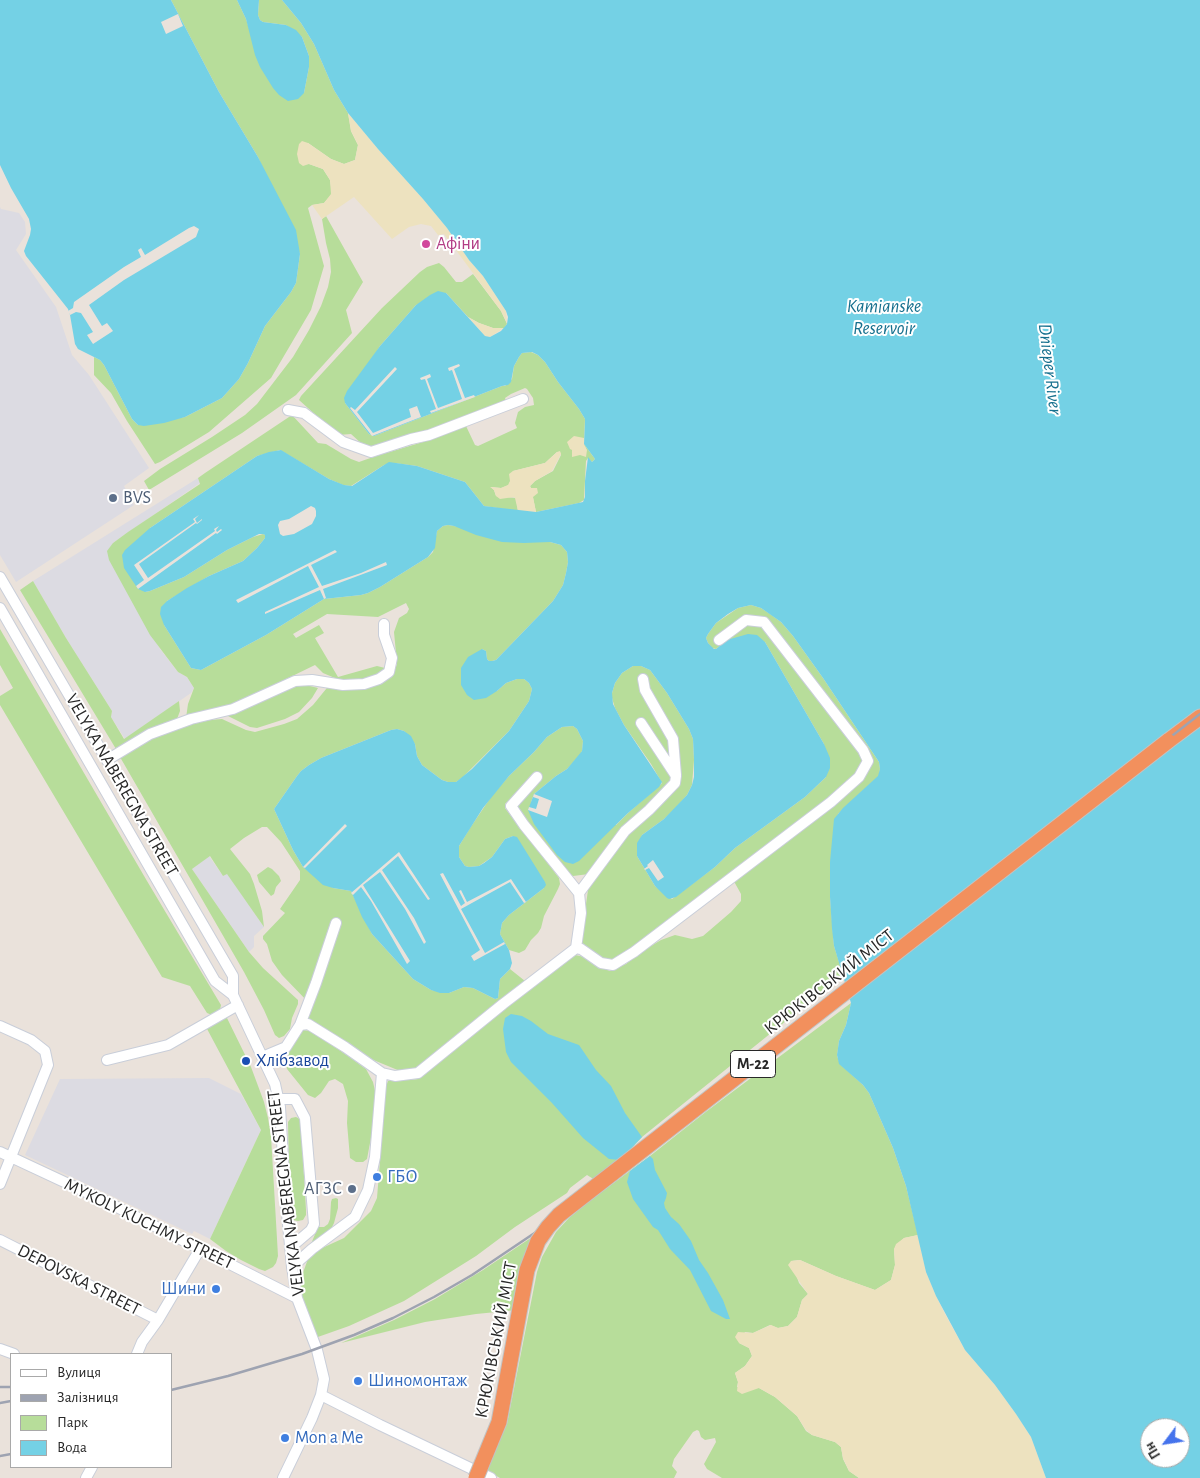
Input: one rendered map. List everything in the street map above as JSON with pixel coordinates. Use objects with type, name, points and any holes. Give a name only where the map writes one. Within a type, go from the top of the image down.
[{"type":"highway","name":"КРЮКІВСЬКИЙ МІСТ","points":[[476,1478],[499,1422],[527,1270],[538,1241],[548,1226],[567,1209],[1200,717]]},
{"type":"street","points":[[288,410],[304,414],[343,442],[371,452],[411,439],[429,436],[523,399]]},
{"type":"street","name":"VELYKA NABEREGNA STREET","points":[[0,577],[233,976],[233,995]]},
{"type":"street","name":"VELYKA NABEREGNA STREET","points":[[0,608],[215,981],[233,995],[275,1084],[282,1129],[285,1192],[297,1298],[317,1350],[324,1379],[321,1395],[312,1418],[284,1478]]},
{"type":"street","points":[[576,948],[601,962],[613,965],[634,952],[831,802],[859,777],[868,761],[863,750],[764,622],[746,620],[719,640]]},
{"type":"street","points":[[107,760],[150,734],[191,719],[233,709],[295,681],[312,680],[343,685],[364,684],[379,679],[389,672],[392,658],[384,635],[384,624]]},
{"type":"street","points":[[579,892],[625,831],[675,783],[674,739],[645,690],[643,679]]},
{"type":"street","points":[[641,723],[676,776]]},
{"type":"street","points":[[300,1025],[308,1024],[382,1073],[396,1076],[418,1073],[576,948],[581,913],[579,892],[524,825],[511,806],[537,777]]},
{"type":"street","points":[[262,1057],[286,1047],[300,1025],[336,923]]},
{"type":"street","points":[[107,1060],[168,1045],[238,1005]]},
{"type":"street","points":[[0,1026],[31,1040],[45,1051],[48,1065],[0,1184]]},
{"type":"street","points":[[292,1267],[355,1216],[368,1190],[375,1157],[382,1073]]},
{"type":"street","points":[[278,1099],[295,1099],[306,1118],[314,1224],[311,1230],[290,1248]]},
{"type":"street","name":"MYKOLY KUCHMY STREET","points":[[0,1152],[105,1201],[297,1298]]},
{"type":"street","name":"DEPOVSKA STREET","points":[[0,1240],[158,1320]]},
{"type":"street","points":[[137,1353],[142,1342],[158,1320],[200,1249]]},
{"type":"street","points":[[321,1395],[491,1478]]},
{"type":"shaded area","points":[[0,207],[1,209],[19,213],[25,222],[26,234],[16,250],[56,307],[72,355],[89,375],[149,468],[124,486],[134,505],[16,582],[0,555]]},
{"type":"shaded area","points":[[198,478],[200,483],[113,543],[160,649],[178,672],[187,677],[194,688],[191,693],[125,739],[111,717],[112,711],[33,581]]},
{"type":"shaded area","points":[[209,856],[223,876],[227,873],[264,927],[254,936],[254,947],[249,952],[192,869]]},
{"type":"shaded area","points":[[209,1078],[241,1094],[261,1130],[210,1239],[194,1231],[192,1234],[25,1155],[60,1079]]},
{"type":"green space","points":[[171,0],[237,0],[249,28],[304,93],[309,56],[302,37],[286,25],[263,22],[258,15],[259,0],[282,0],[301,23],[314,44],[334,90],[348,113],[351,131],[358,145],[355,160],[344,164],[331,159],[308,143],[309,164],[323,169],[330,180],[332,194],[324,203],[312,205],[308,208],[324,266],[311,310],[271,378],[209,432],[155,464],[111,393],[94,375],[94,357],[104,365],[132,419],[138,425],[185,417],[222,398],[239,379],[265,326],[296,283],[300,254],[258,157],[219,92]]},
{"type":"green space","points":[[326,216],[363,282],[346,310],[352,333],[296,395],[242,433],[149,490],[144,481],[245,415],[257,404],[293,357],[321,306],[328,287],[331,272],[330,259],[322,219]]},
{"type":"green space","points":[[439,263],[456,282],[462,282],[473,274],[501,311],[507,324],[504,328],[493,328],[479,323],[468,317],[446,293],[416,305],[380,346],[345,403],[369,434],[374,436],[505,386],[512,379],[514,366],[522,353],[531,352],[538,355],[545,362],[585,419],[584,444],[595,459],[592,462],[588,458],[586,461],[584,500],[579,503],[536,512],[530,486],[553,471],[561,455],[560,452],[557,452],[545,463],[513,471],[509,485],[501,488],[491,487],[496,496],[516,498],[518,511],[484,506],[465,482],[417,466],[394,463],[384,465],[351,486],[329,479],[280,450],[257,456],[150,528],[145,592],[184,577],[227,550],[253,537],[265,535],[265,538],[257,548],[243,561],[209,576],[167,601],[164,625],[191,668],[201,670],[266,635],[324,599],[361,595],[380,587],[428,557],[433,552],[437,531],[443,526],[448,525],[539,542],[550,542],[561,545],[567,552],[568,562],[563,585],[553,601],[496,660],[489,661],[486,651],[482,649],[497,691],[506,683],[517,679],[524,679],[532,689],[529,701],[509,731],[463,777],[456,782],[442,780],[422,765],[417,756],[415,744],[404,731],[391,730],[321,758],[309,765],[297,776],[274,809],[303,867],[333,888],[351,891],[372,934],[413,979],[431,990],[449,993],[464,987],[473,988],[495,999],[498,998],[500,979],[510,969],[525,981],[418,1070],[400,1071],[371,1059],[306,1017],[310,1004],[282,975],[272,961],[263,936],[285,913],[280,909],[300,880],[300,871],[281,842],[267,827],[262,827],[230,849],[250,874],[262,911],[264,927],[227,874],[223,876],[210,856],[192,869],[249,952],[263,968],[298,1000],[290,1029],[284,1036],[279,1038],[275,1035],[244,972],[120,757],[150,738],[175,728],[210,720],[222,719],[255,732],[284,724],[297,719],[313,705],[335,678],[323,673],[315,665],[239,702],[186,718],[188,704],[194,688],[187,677],[178,672],[150,635],[109,560],[107,551],[113,543],[128,532],[200,484],[198,478],[292,415],[318,443],[326,444],[359,462],[466,426],[475,445],[478,446],[517,428],[515,423],[518,412],[525,407],[534,405],[533,398],[525,388],[505,398],[506,401],[431,431],[372,447],[362,444],[351,434],[338,435],[299,400],[382,308],[427,267]],"holes":[[[406,603],[409,609],[407,613],[399,618],[394,632],[397,664],[395,669],[377,666],[338,677],[315,638],[324,633],[319,625],[296,638],[293,634],[327,614],[378,617]]]},
{"type":"green space","points":[[33,581],[112,711],[111,717],[124,739],[179,701],[180,711],[177,719],[116,749],[20,590]]},
{"type":"green space","points":[[751,605],[761,608],[781,622],[793,636],[879,762],[879,776],[838,814],[830,897],[834,946],[843,975],[642,1137],[620,1160],[595,1180],[587,1175],[570,1188],[567,1193],[515,1227],[476,1256],[404,1301],[349,1326],[315,1338],[301,1301],[301,1278],[308,1259],[320,1249],[344,1238],[371,1211],[377,1198],[386,1086],[388,1081],[396,1078],[418,1079],[510,1002],[575,955],[585,957],[597,966],[610,971],[626,964],[661,940],[675,935],[692,939],[703,936],[741,901],[741,894],[731,876],[615,959],[604,960],[582,946],[581,940],[588,890],[593,880],[589,874],[573,876],[569,874],[517,810],[540,775],[535,772],[505,804],[505,808],[559,878],[560,884],[544,916],[541,928],[525,950],[519,953],[509,950],[500,934],[502,923],[509,915],[544,888],[513,836],[505,839],[492,857],[479,866],[465,866],[459,857],[459,846],[493,794],[509,776],[547,737],[562,727],[573,726],[577,729],[583,741],[580,755],[567,769],[534,794],[531,802],[616,825],[662,783],[624,725],[612,698],[615,683],[622,673],[633,666],[641,666],[650,670],[667,693],[693,739],[692,785],[687,795],[674,810],[642,835],[637,856],[655,886],[672,899],[715,867],[735,848],[805,797],[826,777],[824,744],[765,642],[727,640],[716,649],[712,648],[708,643],[706,638],[716,623],[738,608]]},
{"type":"green space","points":[[0,629],[221,1005],[220,1010],[212,1015],[207,1013],[190,986],[162,977],[0,705],[0,696],[13,688],[0,665]]},
{"type":"green space","points":[[292,684],[318,688],[312,698],[299,712],[285,719],[257,728],[250,727],[228,716],[233,711]]},
{"type":"green space","points":[[268,867],[279,876],[281,881],[271,896],[259,882],[257,875]]},
{"type":"green space","points":[[851,1003],[846,1025],[839,1041],[837,1056],[840,1064],[869,1093],[893,1148],[906,1186],[918,1235],[904,1238],[894,1249],[895,1265],[891,1280],[875,1290],[800,1260],[791,1261],[799,1283],[808,1294],[802,1300],[797,1317],[788,1326],[778,1328],[770,1325],[753,1333],[745,1332],[739,1343],[749,1348],[752,1356],[745,1366],[735,1373],[738,1382],[737,1387],[759,1388],[775,1397],[797,1416],[806,1431],[812,1435],[835,1442],[841,1447],[843,1459],[849,1471],[859,1478],[722,1478],[707,1469],[704,1464],[716,1442],[715,1438],[705,1440],[697,1430],[693,1432],[674,1459],[672,1466],[677,1472],[674,1478],[500,1478],[486,1470],[507,1424],[537,1272],[542,1257],[556,1232],[587,1203]]},
{"type":"green space","points":[[226,1016],[251,1067],[264,1102],[271,1136],[278,1256],[273,1267],[265,1271],[241,1260],[210,1239],[261,1130],[206,1027]]},
{"type":"green space","points":[[303,1030],[310,1031],[366,1069],[373,1082],[376,1095],[373,1127],[367,1159],[363,1162],[356,1162],[350,1158],[347,1123],[348,1101],[343,1084],[335,1079],[329,1081],[315,1098],[308,1095],[287,1069],[286,1065],[293,1038]]},
{"type":"green space","points":[[296,1117],[300,1119],[301,1124],[306,1210],[303,1220],[298,1221],[293,1220],[291,1216],[288,1122],[291,1118]]},
{"type":"green space","points":[[332,1199],[338,1199],[338,1208],[330,1231],[311,1244],[318,1227],[324,1227],[328,1224],[331,1202]]},
{"type":"green space","points":[[541,1231],[517,1310],[425,1322],[341,1343],[394,1320],[435,1299],[483,1270]]},
{"type":"sand","points":[[348,113],[447,228],[469,260],[483,276],[506,311],[507,323],[501,311],[444,234],[438,235],[431,226],[421,224],[409,227],[392,239],[354,197],[322,219],[312,205],[324,203],[331,194],[330,180],[323,169],[309,164],[303,166],[299,163],[297,154],[299,144],[302,141],[308,143],[331,159],[344,164],[355,160],[358,145],[351,131]]},
{"type":"sand","points":[[468,317],[493,328],[504,328],[490,337],[485,336]]},
{"type":"sand","points":[[574,436],[584,438],[587,450],[586,457],[580,455],[572,457],[572,450],[567,442]]},
{"type":"sand","points":[[560,451],[561,454],[552,471],[530,486],[531,488],[537,488],[538,493],[533,497],[536,512],[518,511],[514,497],[500,499],[490,487],[501,488],[508,485],[510,481],[509,474],[513,471],[545,463]]},
{"type":"sand","points":[[918,1235],[926,1272],[945,1314],[965,1350],[995,1385],[1031,1437],[1046,1478],[859,1478],[849,1471],[843,1458],[841,1447],[835,1442],[812,1435],[806,1430],[797,1416],[775,1397],[759,1388],[742,1394],[737,1391],[738,1382],[735,1373],[745,1366],[752,1356],[749,1348],[739,1343],[735,1337],[738,1332],[753,1333],[771,1325],[778,1328],[788,1326],[797,1317],[802,1300],[808,1294],[788,1265],[791,1261],[800,1260],[875,1290],[891,1280],[895,1265],[894,1249],[896,1244],[904,1238]]},
{"type":"water","points":[[0,0],[171,0],[219,92],[258,157],[296,230],[300,254],[296,283],[291,292],[265,326],[239,379],[222,398],[185,417],[144,426],[138,425],[132,419],[104,365],[100,360],[78,349],[75,344],[68,309],[26,256],[24,251],[31,229],[29,219],[0,165]]},
{"type":"water","points":[[237,0],[259,0],[258,15],[260,20],[286,25],[296,30],[302,37],[309,56],[309,67],[304,93],[298,99],[288,101],[279,95],[260,67],[246,19]]},
{"type":"water","name":"Kamianske Reservoir","points":[[282,0],[1200,0],[1200,1478],[1046,1478],[1031,1437],[995,1385],[965,1350],[936,1296],[926,1272],[906,1186],[893,1148],[869,1093],[863,1085],[839,1064],[837,1055],[839,1041],[846,1025],[851,1003],[834,946],[832,929],[830,862],[834,819],[843,808],[878,776],[879,762],[793,636],[781,622],[761,608],[751,605],[738,608],[716,623],[706,638],[714,649],[727,640],[748,634],[757,635],[765,642],[824,744],[830,758],[830,768],[826,777],[805,797],[735,848],[715,867],[676,897],[667,898],[655,886],[637,856],[637,843],[642,835],[664,819],[687,795],[694,777],[693,739],[667,693],[650,670],[641,666],[633,666],[622,673],[615,683],[612,693],[613,704],[624,725],[662,782],[659,787],[628,813],[579,861],[573,864],[565,862],[557,855],[534,824],[528,810],[534,794],[567,769],[582,751],[583,741],[577,729],[573,726],[562,727],[547,737],[509,776],[483,808],[459,846],[459,857],[465,866],[479,866],[492,857],[505,839],[513,836],[517,837],[546,885],[502,923],[500,934],[509,950],[512,963],[510,969],[500,979],[498,998],[495,999],[473,988],[464,987],[449,993],[440,993],[413,979],[372,934],[362,917],[351,891],[323,885],[303,867],[274,809],[297,776],[309,765],[321,758],[397,729],[411,736],[422,765],[442,780],[456,782],[472,769],[509,731],[529,701],[532,689],[529,683],[524,679],[517,679],[506,683],[486,698],[474,700],[467,695],[461,685],[461,668],[468,657],[482,649],[486,651],[489,661],[496,660],[553,601],[563,585],[568,562],[567,552],[561,545],[550,542],[502,542],[476,535],[454,526],[443,526],[437,531],[435,548],[428,557],[380,587],[361,595],[324,599],[266,635],[201,670],[191,668],[164,625],[160,614],[161,607],[187,588],[243,561],[257,548],[265,538],[265,535],[259,534],[227,550],[184,577],[145,592],[138,589],[124,568],[122,555],[125,550],[150,528],[257,456],[269,452],[281,450],[329,479],[352,486],[389,462],[417,466],[465,482],[484,506],[536,512],[583,502],[588,457],[592,462],[595,459],[584,444],[585,419],[545,362],[532,352],[522,353],[519,357],[514,366],[511,382],[508,385],[374,436],[369,434],[345,403],[344,398],[347,391],[380,346],[416,305],[430,295],[438,291],[446,293],[485,336],[490,337],[501,331],[507,324],[508,317],[483,276],[469,260],[447,228],[348,113],[334,90],[314,44],[301,23]],"holes":[[[311,506],[315,508],[316,516],[312,524],[294,534],[283,536],[280,534],[278,525],[280,521],[289,519]]]},
{"type":"water","points":[[511,1014],[522,1016],[548,1034],[579,1045],[596,1070],[611,1086],[625,1113],[642,1137],[620,1160],[609,1159],[583,1138],[552,1103],[511,1062],[506,1052],[503,1029],[505,1018]]},
{"type":"water","points":[[650,1156],[667,1193],[664,1203],[665,1208],[691,1241],[699,1260],[723,1300],[730,1319],[726,1319],[711,1311],[690,1270],[670,1249],[658,1230],[653,1227],[633,1199],[627,1182],[630,1171]]},
{"type":"pier","points":[[178,14],[183,26],[166,34],[161,22]]},
{"type":"pier","points":[[194,226],[199,229],[196,237],[124,280],[89,305],[102,326],[107,323],[113,331],[93,344],[87,335],[93,332],[81,313],[76,312],[70,315],[68,311],[73,308],[74,302],[141,257],[138,250],[141,248],[145,255]]},
{"type":"pier","points":[[459,364],[460,366],[454,369],[465,398],[474,395],[475,397],[431,413],[430,411],[436,409],[425,379],[421,380],[420,378],[430,374],[431,377],[427,379],[438,408],[462,399],[452,370],[449,371],[448,368]]},
{"type":"pier","points":[[395,367],[397,369],[357,412],[373,433],[411,417],[409,409],[417,406],[421,417],[372,436],[350,408],[355,410]]},
{"type":"pier","points":[[199,515],[195,519],[197,523],[202,520],[139,564],[148,578],[215,531],[214,529],[219,526],[216,530],[217,532],[222,530],[138,589],[136,586],[144,580],[134,565],[195,522],[193,519]]},
{"type":"pier","points":[[335,550],[337,552],[311,565],[322,586],[361,573],[386,562],[387,565],[323,589],[326,598],[324,599],[320,590],[265,614],[265,612],[319,587],[308,566],[238,603],[236,600]]},
{"type":"pier","points":[[534,794],[552,801],[547,817],[528,810],[529,807],[536,809],[539,799],[533,797]]},
{"type":"pier","points":[[345,824],[347,826],[305,868],[303,867]]},
{"type":"pier","points":[[399,852],[430,899],[428,900],[398,856],[382,870],[414,918],[426,942],[424,944],[405,909],[380,872],[363,885],[410,961],[407,964],[361,887],[353,895],[351,893]]},
{"type":"pier","points":[[653,860],[664,877],[658,881],[649,868],[644,869]]},
{"type":"pier","points":[[443,873],[461,906],[465,903],[459,891],[461,890],[467,902],[511,879],[526,902],[524,903],[510,882],[461,909],[485,953],[504,942],[505,944],[474,961],[471,956],[480,950],[440,874]]},
{"type":"railway","points":[[172,1390],[228,1376],[302,1354],[354,1335],[393,1318],[472,1275],[545,1226],[1200,714]]},
{"type":"railway","points":[[0,1387],[10,1387]]},
{"type":"railway","points":[[0,1403],[10,1401]]},
{"type":"railway","points":[[0,1456],[10,1454]]},
{"type":"place","name":"Афіни","points":[[426,244]]},
{"type":"place","name":"BVS","points":[[113,498]]},
{"type":"place","name":"Хлібзавод","points":[[246,1061]]},
{"type":"place","name":"ГБО","points":[[377,1177]]},
{"type":"place","name":"АГЗС","points":[[352,1189]]},
{"type":"place","name":"Шини","points":[[216,1289]]},
{"type":"place","name":"Шиномонтаж","points":[[358,1381]]},
{"type":"place","name":"Mon a Me","points":[[285,1438]]},
{"type":"water label","name":"Dnieper River","points":[[1050,369]]}]
